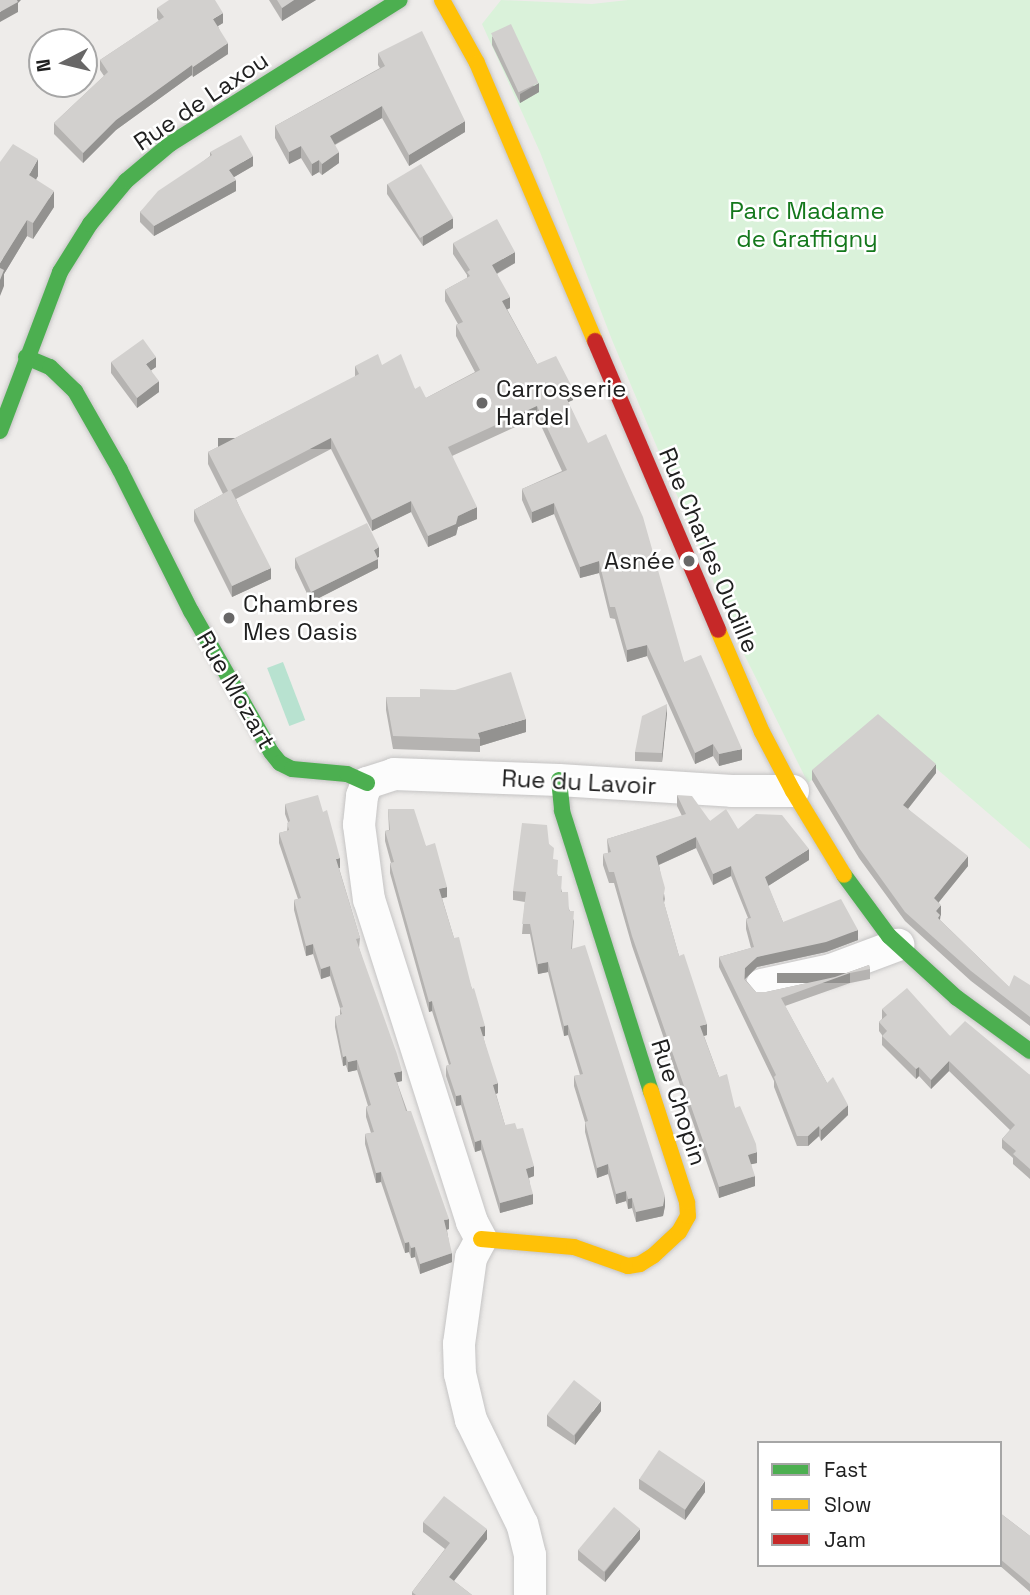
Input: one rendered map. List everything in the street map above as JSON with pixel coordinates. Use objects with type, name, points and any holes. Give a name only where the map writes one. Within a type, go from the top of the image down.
[{"type":"street","name":"Rue de Laxou","points":[[0,431],[60,272],[89,225],[126,181],[170,144],[400,0]]},
{"type":"street","name":"Rue Charles Oudille","points":[[442,0],[477,63],[762,733],[793,792],[841,870],[898,945],[957,998],[1030,1051]]},
{"type":"street","name":"Rue Mozart","points":[[26,357],[50,367],[75,391],[228,677],[280,763],[307,772],[347,774],[367,783]]},
{"type":"street","name":"Rue du Lavoir","points":[[367,783],[394,774],[793,792]]},
{"type":"street","name":"Rue Chopin","points":[[481,1239],[573,1247],[628,1266],[640,1264],[653,1256],[679,1232],[688,1216],[687,1202],[562,811],[559,780]]},
{"type":"street","points":[[367,783],[362,796],[359,825],[369,900],[472,1222],[481,1239],[471,1258],[459,1344],[460,1374],[471,1420],[522,1524],[530,1555],[530,1595]]},
{"type":"street","points":[[762,985],[831,970],[898,945]]},
{"type":"green space","name":"Parc Madame de Graffigny","points":[[501,0],[592,4],[628,0],[1030,0],[1030,849],[881,721],[808,783],[742,650],[612,340],[540,152],[482,24]]},
{"type":"green space","points":[[283,662],[305,720],[289,726],[267,668]]},
{"type":"building","points":[[0,0],[17,0],[18,2],[0,12]]},
{"type":"building","points":[[169,0],[215,0],[223,13],[213,19],[228,43],[193,67],[192,65],[116,120],[83,153],[54,123],[80,98],[98,98],[98,81],[108,72],[100,60],[164,17],[157,8]]},
{"type":"building","points":[[277,0],[294,0],[282,8]]},
{"type":"building","points":[[511,24],[538,83],[519,92],[491,33]]},
{"type":"building","points":[[422,31],[465,121],[409,155],[382,106],[330,136],[339,152],[322,164],[319,160],[312,164],[301,146],[289,152],[275,126],[385,66],[378,53]]},
{"type":"building","points":[[241,135],[253,156],[229,170],[236,180],[154,226],[140,212],[158,191],[212,155],[210,152]]},
{"type":"building","points":[[13,144],[38,159],[29,175],[54,191],[33,223],[27,220],[0,263],[0,162]]},
{"type":"building","points":[[421,164],[453,218],[420,238],[388,184]]},
{"type":"building","points":[[497,219],[515,252],[492,265],[510,297],[502,301],[537,364],[556,356],[573,389],[564,393],[588,443],[606,434],[643,517],[684,662],[701,655],[742,749],[719,754],[713,744],[695,753],[647,645],[627,650],[615,607],[610,607],[599,561],[580,567],[554,503],[532,512],[522,489],[567,470],[537,406],[448,447],[477,507],[458,516],[456,524],[428,536],[411,501],[372,520],[331,438],[231,490],[271,568],[232,586],[194,510],[228,491],[208,452],[359,374],[355,366],[378,354],[382,365],[401,354],[415,389],[420,386],[426,398],[480,370],[456,325],[463,322],[445,290],[470,276],[467,272],[470,270],[453,243]]},
{"type":"building","points":[[143,339],[156,357],[146,364],[159,381],[137,398],[111,362]]},
{"type":"building","points":[[367,523],[379,547],[374,550],[378,559],[311,592],[295,558]]},
{"type":"building","points":[[511,672],[526,719],[478,733],[480,739],[393,736],[386,697],[420,697],[420,689],[455,690]]},
{"type":"building","points":[[667,704],[662,753],[635,752],[642,716]]},
{"type":"building","points":[[878,714],[936,764],[903,805],[968,856],[934,898],[941,905],[936,911],[940,915],[938,918],[1009,987],[1014,975],[1030,985],[1030,1017],[971,971],[905,912],[859,848],[812,770]]},
{"type":"building","points":[[318,795],[323,812],[327,810],[340,858],[336,859],[360,938],[356,939],[402,1071],[394,1073],[406,1111],[411,1111],[449,1219],[444,1220],[452,1253],[420,1264],[415,1247],[411,1248],[409,1242],[405,1243],[381,1172],[376,1173],[365,1134],[374,1132],[366,1107],[371,1105],[357,1060],[348,1062],[346,1056],[343,1057],[335,1017],[342,1014],[340,1008],[343,1007],[330,966],[321,969],[313,944],[306,946],[294,900],[301,898],[279,833],[289,830],[287,823],[290,821],[285,804]]},
{"type":"building","points":[[677,795],[692,796],[710,821],[726,809],[738,829],[756,814],[782,815],[809,849],[765,877],[783,922],[841,899],[858,930],[826,942],[757,957],[745,968],[744,979],[756,992],[835,977],[869,965],[870,969],[850,973],[781,998],[827,1083],[833,1077],[848,1105],[821,1130],[819,1126],[808,1136],[797,1136],[774,1077],[776,1075],[719,957],[754,947],[746,919],[751,918],[731,866],[713,874],[696,837],[656,856],[665,888],[663,899],[679,956],[684,954],[707,1024],[700,1026],[719,1077],[727,1074],[735,1108],[740,1106],[756,1144],[757,1152],[748,1155],[755,1176],[719,1187],[632,936],[614,872],[609,872],[603,854],[611,852],[607,839],[686,814]]},
{"type":"building","points":[[388,809],[414,809],[426,846],[435,843],[447,887],[439,889],[454,938],[459,937],[472,989],[474,988],[485,1026],[480,1027],[498,1083],[493,1085],[505,1125],[515,1123],[517,1129],[523,1128],[534,1166],[526,1169],[533,1194],[500,1203],[481,1140],[475,1142],[461,1095],[456,1096],[446,1066],[451,1064],[432,1001],[429,1002],[390,863],[394,862],[385,831],[390,830]]},
{"type":"building","points":[[522,823],[547,825],[549,844],[554,848],[553,859],[558,860],[557,876],[562,876],[561,892],[568,892],[569,911],[574,911],[571,949],[585,945],[665,1196],[663,1206],[636,1212],[632,1198],[628,1199],[626,1191],[616,1194],[608,1164],[597,1168],[585,1122],[588,1121],[574,1076],[583,1074],[568,1025],[564,1026],[548,962],[538,964],[530,924],[522,924],[526,892],[513,891]]},
{"type":"building","points":[[907,988],[950,1036],[965,1021],[1030,1075],[1030,1169],[1013,1154],[1016,1151],[1002,1139],[1015,1125],[949,1061],[931,1080],[882,1036],[887,1031],[879,1022],[887,1015],[882,1009]]},
{"type":"building","points":[[574,1380],[601,1401],[574,1436],[547,1415]]},
{"type":"building","points":[[659,1450],[705,1481],[685,1510],[639,1479]]},
{"type":"building","points":[[444,1496],[487,1529],[449,1577],[472,1595],[416,1595],[412,1592],[450,1543],[423,1522]]},
{"type":"building","points":[[614,1507],[640,1529],[604,1572],[578,1550]]},
{"type":"building","points":[[1002,1515],[1030,1536],[1030,1584],[1002,1561]]},
{"type":"traffic: fast","points":[[0,431],[60,272],[90,224],[126,181],[170,144],[400,0]]},
{"type":"traffic: fast","points":[[26,357],[50,367],[75,391],[120,470],[191,611],[271,752],[280,763],[292,769],[347,774],[367,783]]},
{"type":"traffic: fast","points":[[559,780],[562,811],[651,1091]]},
{"type":"traffic: fast","points":[[844,875],[889,936],[957,998],[1030,1051]]},
{"type":"traffic: slow","points":[[442,0],[477,63],[595,341]]},
{"type":"traffic: slow","points":[[718,630],[762,732],[793,791],[844,875]]},
{"type":"traffic: slow","points":[[481,1239],[574,1247],[628,1266],[640,1264],[653,1256],[679,1232],[688,1216],[687,1202],[651,1091]]},
{"type":"traffic: jam","points":[[595,341],[718,630]]},
{"type":"place","name":"Carrosserie Hardel","points":[[482,403]]},
{"type":"place","name":"Asnée","points":[[689,561]]},
{"type":"place","name":"Chambres Mes Oasis","points":[[229,618]]}]
